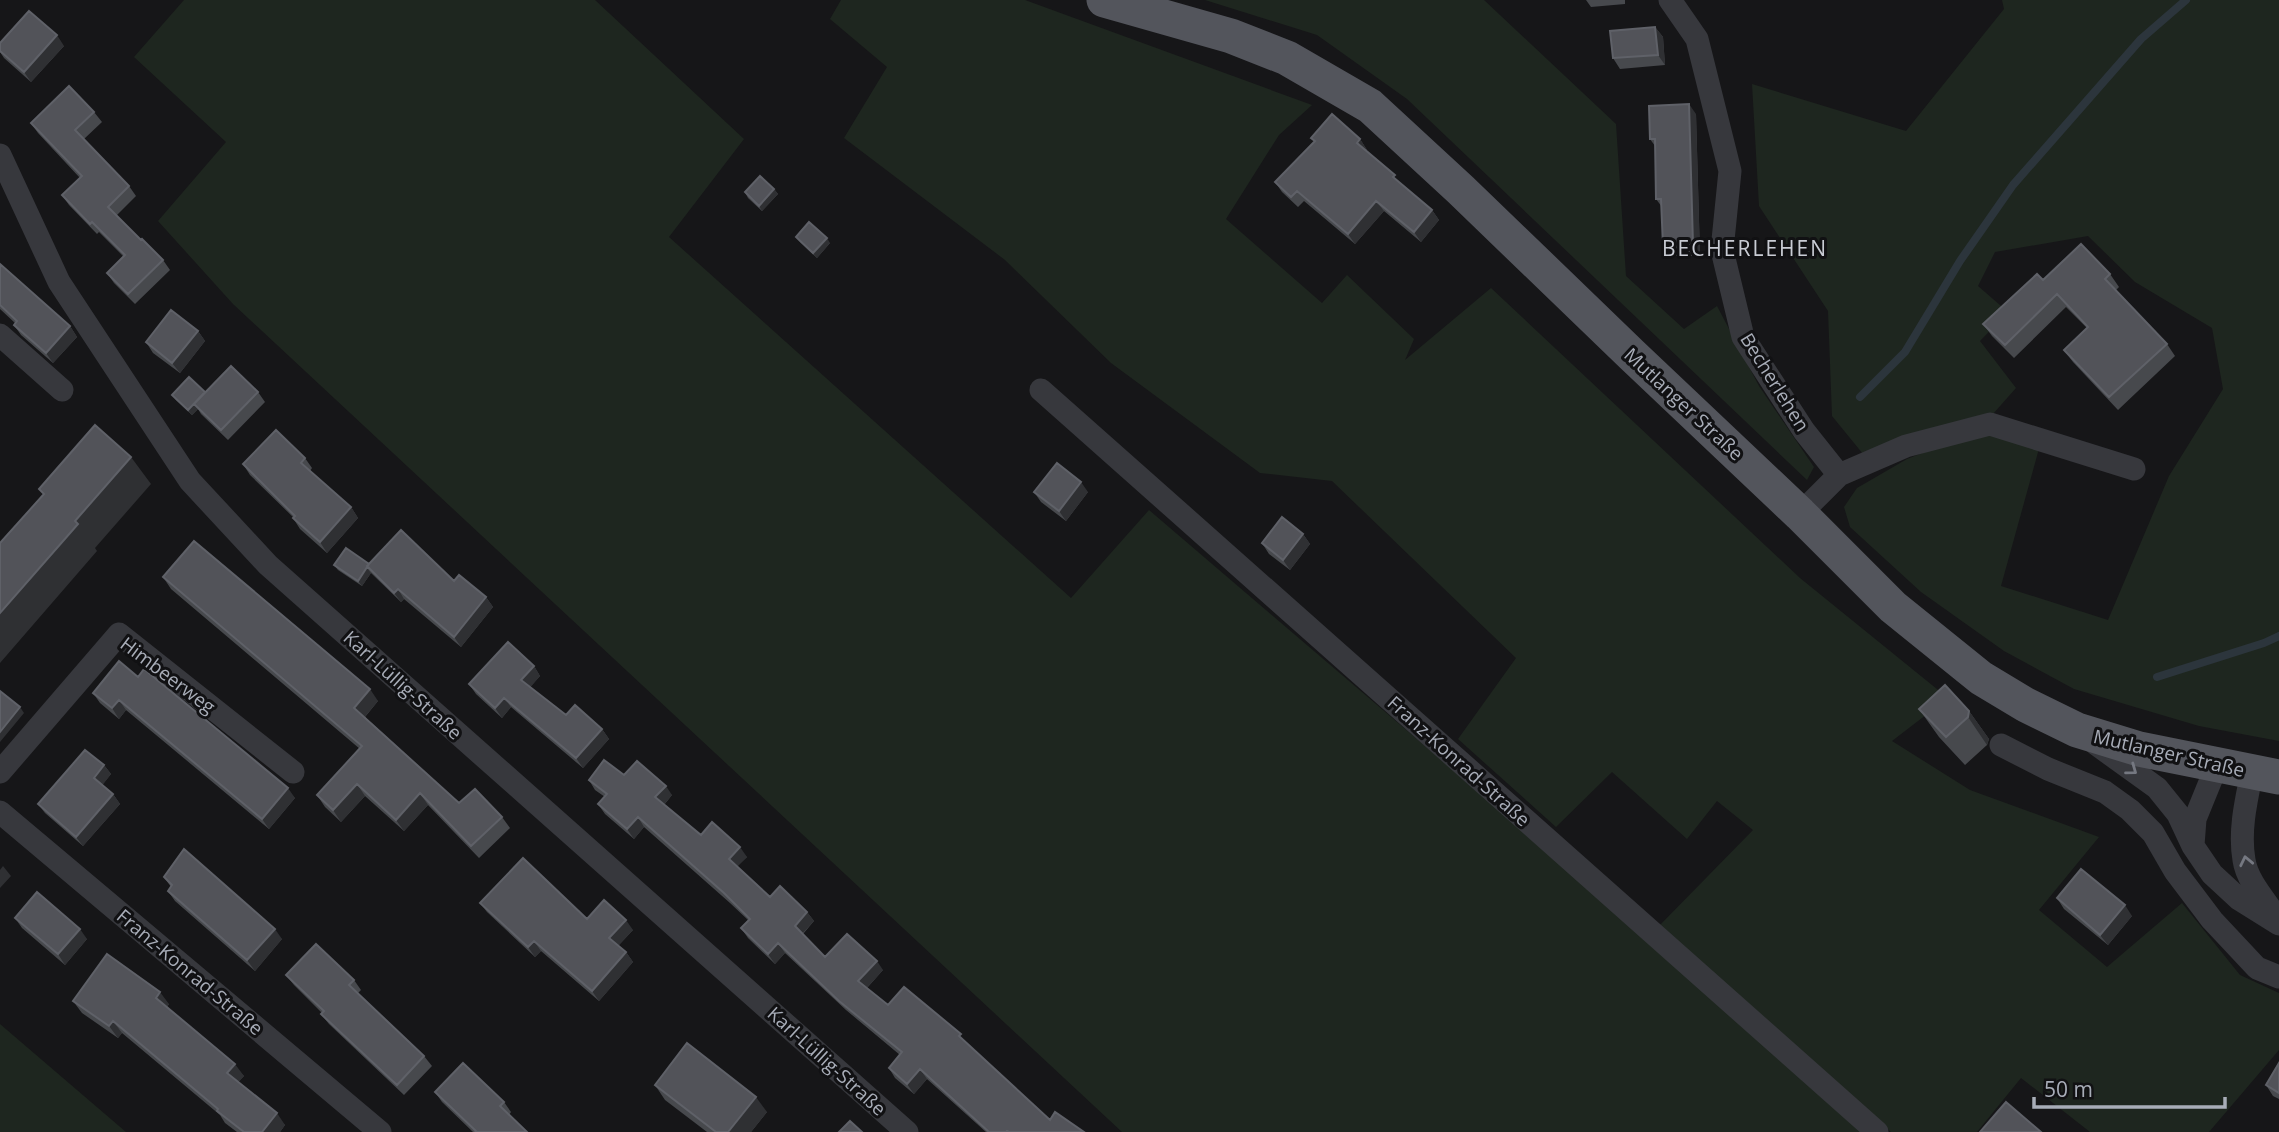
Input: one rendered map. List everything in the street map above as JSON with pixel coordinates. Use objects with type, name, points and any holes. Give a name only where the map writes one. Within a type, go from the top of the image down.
[{"type":"main road","name":"Mutlanger Straße","points":[[1104,0],[1231,36],[1287,58],[1370,106],[1800,514],[1893,607],[1981,678],[2026,705],[2077,730],[2139,749],[2265,775]]},
{"type":"street","name":"Becherlehen","points":[[1670,0],[1697,39],[1730,171],[1722,250],[1743,337],[1804,431],[1839,475]]},
{"type":"street","name":"Karl-Lüllig-Straße","points":[[0,155],[59,282],[190,481],[251,548],[907,1132]]},
{"type":"street","points":[[0,335],[62,390]]},
{"type":"street","name":"Franz-Konrad-Straße","points":[[1041,390],[1877,1132]]},
{"type":"street","points":[[1800,514],[1839,475],[1906,446],[1990,424],[2134,469]]},
{"type":"street","name":"Himbeerweg","points":[[0,772],[119,634],[293,772]]},
{"type":"street","points":[[2077,730],[2157,788],[2178,814],[2193,846],[2212,874],[2239,899],[2279,922]]},
{"type":"street","points":[[2001,745],[2048,769],[2105,792],[2130,810],[2152,834],[2175,871],[2213,920],[2257,968],[2279,977]]},
{"type":"street","points":[[2193,846],[2195,819],[2217,765]]},
{"type":"street","points":[[2265,775],[2244,815],[2244,862],[2254,885],[2279,922]]},
{"type":"street","name":"Franz-Konrad-Straße","points":[[0,812],[380,1132]]},
{"type":"shaded area","points":[[184,0],[595,0],[744,139],[669,237],[1071,598],[1149,510],[1555,857],[1863,1132],[1122,1132],[233,304],[158,221],[226,142],[134,57]]},
{"type":"shaded area","points":[[841,0],[1025,0],[1312,105],[1279,135],[1226,219],[1322,303],[1347,275],[1414,339],[1405,360],[1491,288],[1800,578],[1948,698],[1892,741],[1970,790],[2099,837],[2039,910],[2107,967],[2182,903],[2240,975],[2279,993],[2279,1050],[2209,1132],[2090,1132],[2021,1078],[1977,1132],[1891,1132],[1659,926],[1753,830],[1717,801],[1687,839],[1612,772],[1556,827],[1458,739],[1516,658],[1332,481],[1260,473],[1111,363],[1005,260],[844,138],[887,67],[830,19]]},
{"type":"shaded area","points":[[1205,0],[1484,0],[1616,124],[1626,276],[1684,329],[1717,306],[1759,386],[1814,467],[1807,480],[1407,99],[1317,35]]},
{"type":"shaded area","points":[[2002,0],[2279,0],[2279,741],[2199,726],[2074,689],[2004,651],[1921,592],[1850,527],[1844,507],[1857,488],[1907,459],[1971,434],[2009,437],[2040,445],[2001,586],[2108,620],[2169,476],[2223,389],[2212,328],[2135,282],[2088,236],[1995,252],[1978,286],[2008,312],[1980,341],[2016,388],[1985,423],[1863,454],[1832,416],[1828,311],[1759,206],[1752,84],[1906,131],[2004,9]]},
{"type":"shaded area","points":[[0,1024],[126,1132],[0,1132]]},
{"type":"building","points":[[29,11],[57,35],[24,72],[0,51],[0,43]]},
{"type":"building","points":[[1655,27],[1658,55],[1613,58],[1610,31]]},
{"type":"building","points":[[69,86],[94,112],[75,130],[129,186],[108,207],[163,260],[128,294],[107,273],[125,255],[62,195],[82,176],[31,123]]},
{"type":"building","points":[[1689,104],[1693,245],[1663,246],[1661,199],[1656,199],[1655,139],[1650,139],[1649,106]]},
{"type":"building","points":[[1332,114],[1360,139],[1357,143],[1432,210],[1414,232],[1376,201],[1348,234],[1297,191],[1291,197],[1275,182],[1315,141],[1311,138]]},
{"type":"building","points":[[760,176],[774,189],[759,206],[745,192]]},
{"type":"building","points":[[809,222],[827,238],[813,253],[796,237]]},
{"type":"building","points":[[2081,244],[2110,274],[2105,279],[2167,344],[2109,397],[2064,350],[2088,327],[2057,294],[2005,345],[1983,324],[2037,274],[2043,280]]},
{"type":"building","points":[[0,264],[70,326],[46,353],[14,325],[17,321],[0,305]]},
{"type":"building","points":[[171,310],[198,331],[172,363],[146,342]]},
{"type":"building","points":[[231,366],[258,392],[221,430],[194,404]]},
{"type":"building","points":[[189,377],[205,392],[188,410],[172,395]]},
{"type":"building","points":[[95,425],[131,457],[75,521],[78,524],[0,613],[0,543],[44,494],[39,489]]},
{"type":"building","points":[[276,430],[305,458],[301,463],[351,507],[320,542],[293,518],[295,516],[243,464]]},
{"type":"building","points":[[1057,463],[1081,482],[1059,511],[1034,492]]},
{"type":"building","points":[[1282,517],[1303,534],[1283,560],[1262,543]]},
{"type":"building","points":[[401,530],[454,581],[459,575],[486,597],[454,637],[398,589],[394,593],[367,566]]},
{"type":"building","points":[[194,541],[370,689],[354,708],[459,803],[475,789],[502,817],[471,846],[420,793],[396,820],[357,784],[333,810],[317,795],[362,746],[163,577]]},
{"type":"building","points":[[346,548],[369,564],[358,581],[334,565]]},
{"type":"building","points":[[508,642],[534,666],[521,680],[566,715],[575,705],[602,729],[576,758],[504,698],[495,708],[469,684]]},
{"type":"building","points":[[119,661],[138,677],[144,669],[288,788],[262,819],[119,700],[112,708],[93,693]]},
{"type":"building","points":[[1945,685],[1969,711],[1968,717],[1946,737],[1919,709]]},
{"type":"building","points":[[0,691],[20,707],[0,732]]},
{"type":"building","points":[[85,750],[104,765],[94,778],[113,794],[76,837],[38,804]]},
{"type":"building","points":[[604,760],[624,775],[637,761],[666,786],[655,797],[701,835],[712,822],[740,847],[729,859],[770,897],[780,886],[807,912],[795,926],[825,957],[847,934],[877,961],[858,981],[888,1005],[904,987],[961,1034],[959,1036],[1050,1120],[1055,1112],[1084,1132],[989,1132],[920,1069],[907,1084],[889,1068],[902,1052],[839,1001],[778,943],[768,954],[741,928],[750,919],[638,817],[627,829],[598,804],[607,794],[589,780]]},
{"type":"building","points":[[184,849],[275,929],[247,960],[168,891],[172,885],[164,877]]},
{"type":"building","points":[[523,858],[587,919],[604,900],[626,920],[609,938],[626,952],[592,991],[534,941],[528,947],[480,903]]},
{"type":"building","points":[[2081,869],[2125,905],[2100,935],[2057,898]]},
{"type":"building","points":[[37,892],[80,929],[58,954],[15,918]]},
{"type":"building","points":[[316,944],[354,980],[349,985],[424,1056],[397,1085],[321,1014],[324,1011],[286,975]]},
{"type":"building","points":[[107,954],[160,992],[156,998],[235,1064],[227,1073],[277,1113],[262,1132],[244,1132],[113,1021],[109,1026],[73,1001]]},
{"type":"building","points":[[687,1043],[756,1097],[728,1132],[716,1132],[655,1085]]},
{"type":"building","points":[[463,1063],[504,1102],[500,1106],[527,1132],[475,1132],[435,1092]]},
{"type":"building","points":[[2279,1063],[2279,1093],[2266,1085]]},
{"type":"building","points":[[2006,1102],[2041,1132],[1980,1132]]},
{"type":"building","points":[[850,1121],[862,1132],[839,1132]]},
{"type":"waterway","points":[[1860,397],[1905,352],[1960,261],[2013,185],[2141,39],[2186,0]]},
{"type":"waterway","points":[[2157,677],[2279,636]]},
{"type":"district","name":"BECHERLEHEN","points":[[1745,248]]}]
